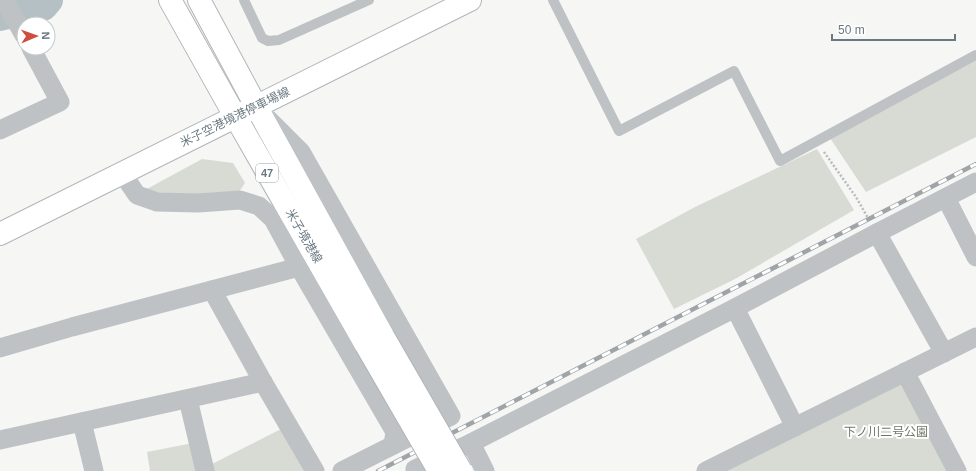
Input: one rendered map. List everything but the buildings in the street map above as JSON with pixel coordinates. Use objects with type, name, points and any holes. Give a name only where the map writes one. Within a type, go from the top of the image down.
[{"type":"main road","name":"米子境港線","points":[[170,0],[235,116],[375,341],[461,471]]},
{"type":"main road","name":"米子境港線","points":[[199,0],[256,106],[439,471]]},
{"type":"main road","name":"米子空港境港停車場線","points":[[0,234],[256,106],[459,2]]},
{"type":"street","points":[[4,0],[16,21]]},
{"type":"street","points":[[0,130],[60,102],[35,56]]},
{"type":"street","points":[[256,106],[301,152],[451,416],[342,471]]},
{"type":"street","points":[[122,173],[137,195],[157,202],[198,203],[240,200],[259,206],[273,219],[299,267],[395,432],[394,445]]},
{"type":"street","points":[[414,470],[471,443],[735,308],[976,182]]},
{"type":"street","points":[[946,198],[976,257]]},
{"type":"street","points":[[877,233],[944,353]]},
{"type":"street","points":[[0,348],[72,327],[299,267]]},
{"type":"street","points":[[212,290],[315,471]]},
{"type":"street","points":[[735,308],[795,427]]},
{"type":"street","points":[[706,471],[976,337]]},
{"type":"street","points":[[905,372],[957,471]]},
{"type":"street","points":[[0,440],[263,382]]},
{"type":"street","points":[[188,399],[206,471]]},
{"type":"street","points":[[82,422],[94,471]]},
{"type":"street","points":[[471,443],[485,471]]},
{"type":"lane","points":[[244,0],[262,38],[268,42],[279,40],[370,0]]},
{"type":"lane","points":[[553,0],[619,131],[734,71],[780,161],[976,55]]},
{"type":"path","points":[[817,142],[856,197],[877,233]]},
{"type":"green space","points":[[976,61],[976,137],[866,192],[830,138]]},
{"type":"green space","points":[[817,149],[854,210],[735,279],[674,309],[636,239],[695,207]]},
{"type":"green space","points":[[202,159],[233,163],[245,183],[236,196],[171,198],[145,190]]},
{"type":"green space","name":"下ノ川二号公園","points":[[902,379],[949,471],[727,471]]},
{"type":"green space","points":[[283,428],[308,471],[211,471],[210,465]]},
{"type":"green space","points":[[193,443],[199,471],[150,471],[147,452]]},
{"type":"shaded area","points":[[48,0],[58,0],[47,8],[39,11],[0,21],[0,14],[36,5]]},
{"type":"waterway","points":[[0,16],[43,6],[48,0]]},
{"type":"railway","points":[[378,471],[976,164]]}]
